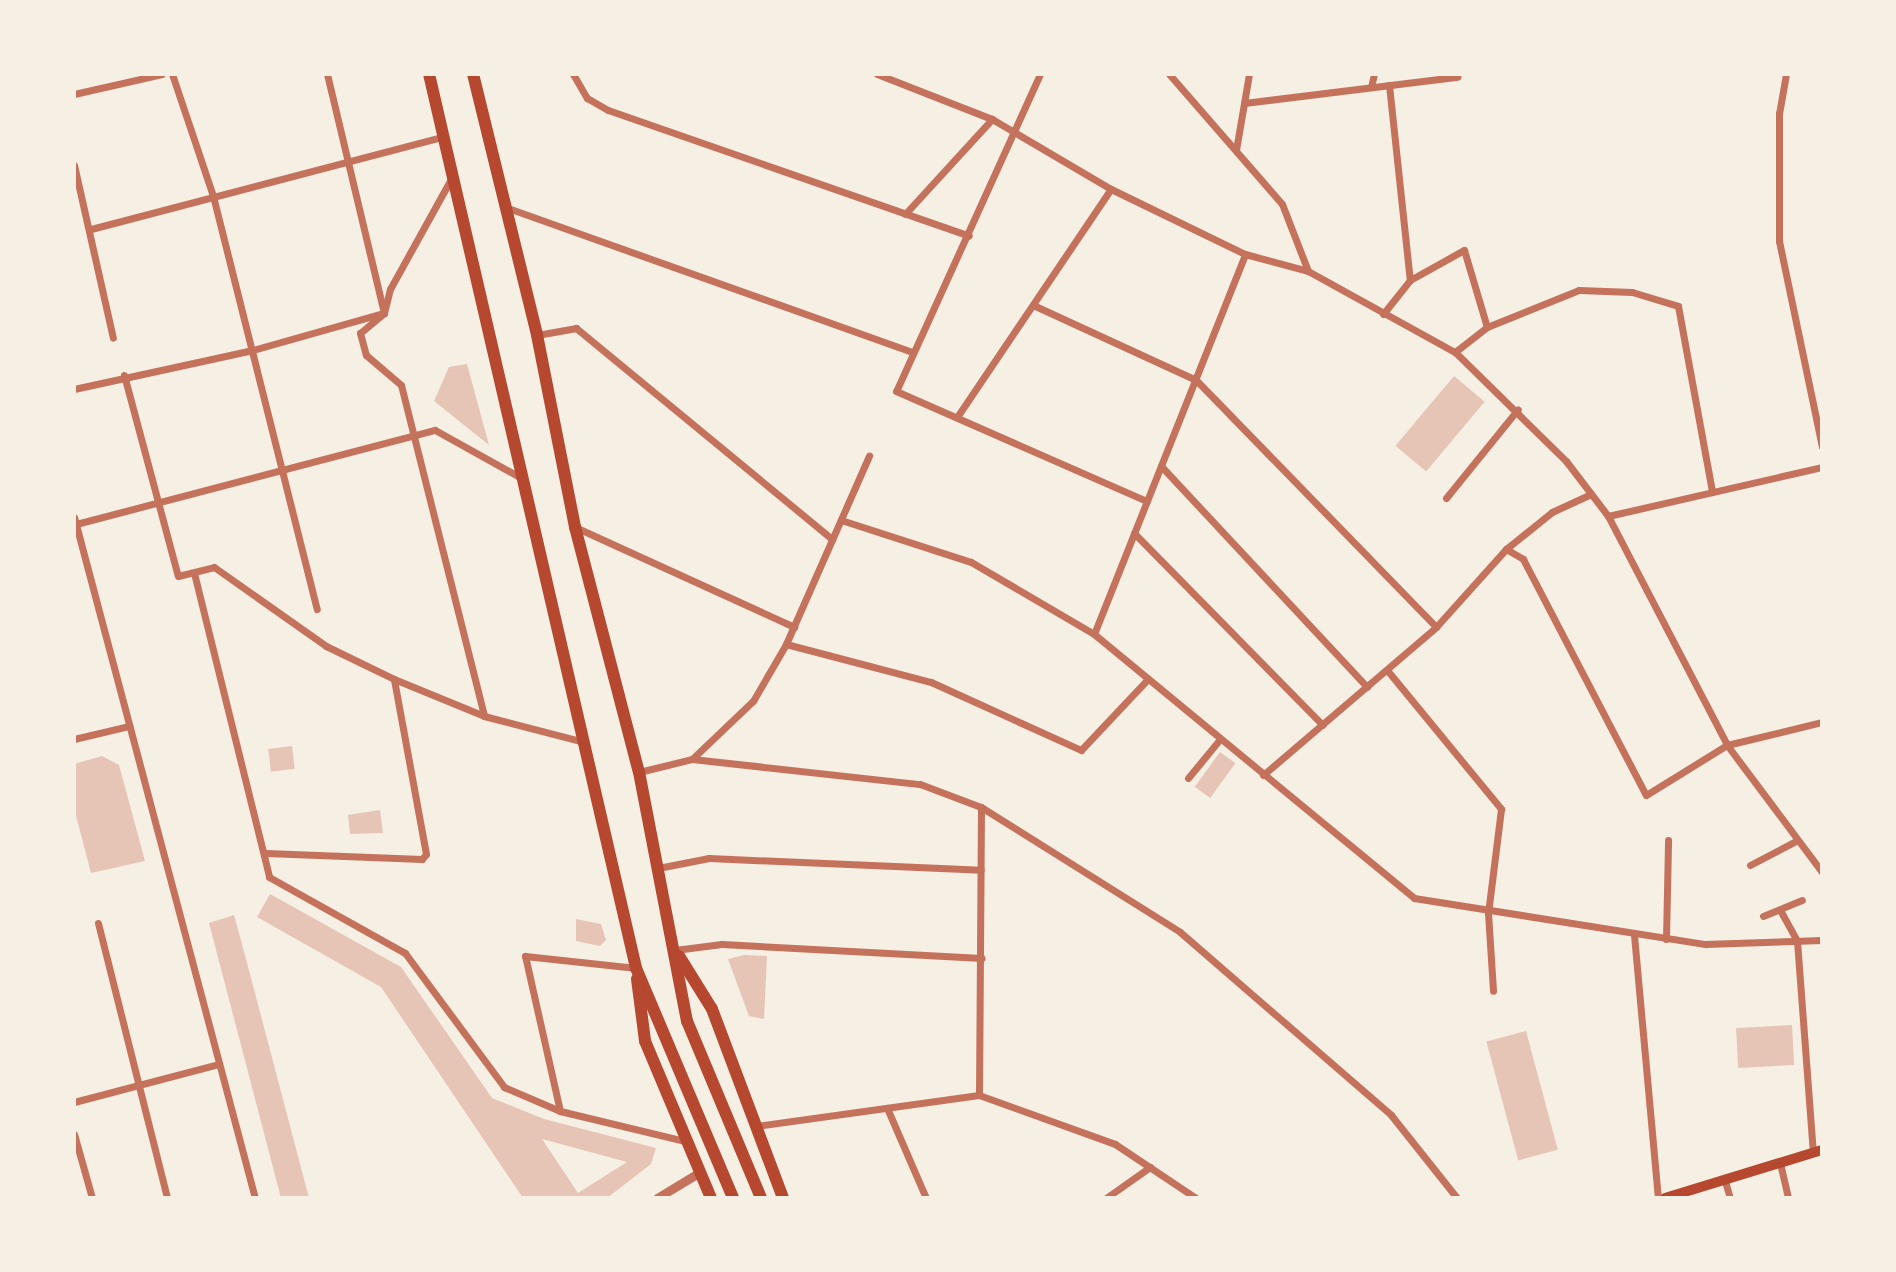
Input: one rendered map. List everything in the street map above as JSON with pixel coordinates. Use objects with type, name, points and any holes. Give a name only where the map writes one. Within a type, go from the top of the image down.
[{"type":"main road","points":[[429,74],[586,742],[636,968],[645,1041],[711,1198]]},
{"type":"main road","points":[[473,74],[537,335],[575,527],[639,772],[687,1021],[761,1198]]},
{"type":"main road","points":[[675,950],[712,1009],[753,1127],[783,1198]]},
{"type":"main road","points":[[636,968],[733,1198]]},
{"type":"main road","points":[[1665,1198],[1818,1151]]},
{"type":"street","points":[[74,94],[162,74]]},
{"type":"street","points":[[172,74],[213,196],[317,609]]},
{"type":"street","points":[[327,74],[384,313]]},
{"type":"street","points":[[573,74],[587,98],[608,110],[969,236]]},
{"type":"street","points":[[877,74],[904,78],[992,119],[1111,189],[1245,254],[1308,271],[1455,352],[1518,409],[1608,516],[1727,745],[1822,872]]},
{"type":"street","points":[[1040,74],[1016,135],[896,391],[1147,501]]},
{"type":"street","points":[[1169,74],[1282,204],[1308,271]]},
{"type":"street","points":[[1236,150],[1249,74]]},
{"type":"street","points":[[1371,87],[1374,74]]},
{"type":"street","points":[[1786,74],[1779,113],[1779,241],[1822,447]]},
{"type":"street","points":[[1244,103],[1457,77]]},
{"type":"street","points":[[1389,85],[1410,280]]},
{"type":"street","points":[[905,214],[992,119]]},
{"type":"street","points":[[91,229],[445,136]]},
{"type":"street","points":[[74,165],[91,229],[113,338]]},
{"type":"street","points":[[454,175],[390,289],[384,313],[360,333],[366,355],[401,385],[484,716]]},
{"type":"street","points":[[957,417],[1111,189]]},
{"type":"street","points":[[505,207],[913,352]]},
{"type":"street","points":[[1383,314],[1410,280],[1464,250],[1487,327]]},
{"type":"street","points":[[1094,634],[1245,254]]},
{"type":"street","points":[[1455,352],[1487,327],[1579,290],[1632,292],[1678,306],[1712,491]]},
{"type":"street","points":[[1033,305],[1196,380],[1436,627]]},
{"type":"street","points":[[74,389],[124,375],[253,350],[384,313]]},
{"type":"street","points":[[537,335],[576,328],[832,539]]},
{"type":"street","points":[[124,375],[178,576],[219,570],[326,646],[394,679],[484,716],[586,742]]},
{"type":"street","points":[[1446,498],[1518,409]]},
{"type":"street","points":[[255,1198],[75,520],[158,502],[435,430],[525,481]]},
{"type":"street","points":[[692,759],[753,701],[786,644],[869,456]]},
{"type":"street","points":[[1161,466],[1367,687]]},
{"type":"street","points":[[1608,516],[1822,467]]},
{"type":"street","points":[[1263,775],[1436,627],[1506,549],[1552,512],[1591,494]]},
{"type":"street","points":[[841,520],[971,562],[1094,634],[1414,898],[1488,913],[1705,944],[1822,940]]},
{"type":"street","points":[[575,527],[794,627]]},
{"type":"street","points":[[1134,533],[1323,725]]},
{"type":"street","points":[[1506,549],[1523,559],[1646,795],[1727,745],[1822,722]]},
{"type":"street","points":[[194,573],[266,853],[269,877],[405,953],[504,1087],[560,1111],[689,1142]]},
{"type":"street","points":[[786,644],[931,682],[1081,750],[1148,679]]},
{"type":"street","points":[[1387,670],[1501,809],[1488,913],[1493,991]]},
{"type":"street","points":[[266,853],[422,859],[426,854],[394,679]]},
{"type":"street","points":[[74,739],[129,726]]},
{"type":"street","points":[[1188,778],[1220,739]]},
{"type":"street","points":[[639,772],[692,759],[920,784],[981,807],[1180,932],[1391,1115],[1457,1198]]},
{"type":"street","points":[[979,1095],[981,807]]},
{"type":"street","points":[[1666,939],[1668,840]]},
{"type":"street","points":[[1750,865],[1796,841]]},
{"type":"street","points":[[658,868],[709,858],[981,870]]},
{"type":"street","points":[[1763,916],[1802,900]]},
{"type":"street","points":[[1780,910],[1797,941],[1818,1151]]},
{"type":"street","points":[[98,923],[167,1198]]},
{"type":"street","points":[[1634,935],[1658,1198]]},
{"type":"street","points":[[675,950],[722,944],[982,958]]},
{"type":"street","points":[[560,1111],[525,956],[636,968]]},
{"type":"street","points":[[74,1102],[219,1064]]},
{"type":"street","points":[[753,1127],[979,1095],[1115,1144],[1196,1198]]},
{"type":"street","points":[[887,1108],[926,1198]]},
{"type":"street","points":[[74,1134],[92,1198]]},
{"type":"street","points":[[1780,1163],[1788,1198]]},
{"type":"street","points":[[1106,1198],[1150,1167]]},
{"type":"street","points":[[657,1198],[700,1172]]},
{"type":"street","points":[[1725,1181],[1730,1198]]},
{"type":"building","points":[[467,364],[489,445],[434,401],[449,367]]},
{"type":"building","points":[[1454,376],[1485,402],[1426,471],[1396,446]]},
{"type":"building","points":[[292,746],[295,769],[271,772],[268,749]]},
{"type":"building","points":[[1220,752],[1235,763],[1210,798],[1195,787]]},
{"type":"building","points":[[102,756],[119,765],[145,861],[91,873],[74,808],[74,764]]},
{"type":"building","points":[[380,810],[383,833],[350,834],[348,815]]},
{"type":"building","points":[[270,894],[401,967],[492,1098],[544,1119],[656,1148],[651,1164],[607,1198],[523,1198],[381,987],[257,917]],"holes":[[[542,1139],[627,1162],[578,1193]]]},
{"type":"building","points":[[234,915],[309,1198],[281,1198],[209,923]]},
{"type":"building","points":[[576,919],[601,924],[606,940],[600,946],[576,941]]},
{"type":"building","points":[[744,955],[767,956],[764,1019],[749,1016],[728,959]]},
{"type":"building","points":[[1792,1025],[1794,1065],[1738,1068],[1736,1028]]},
{"type":"building","points":[[1526,1031],[1558,1150],[1518,1160],[1486,1042]]}]
